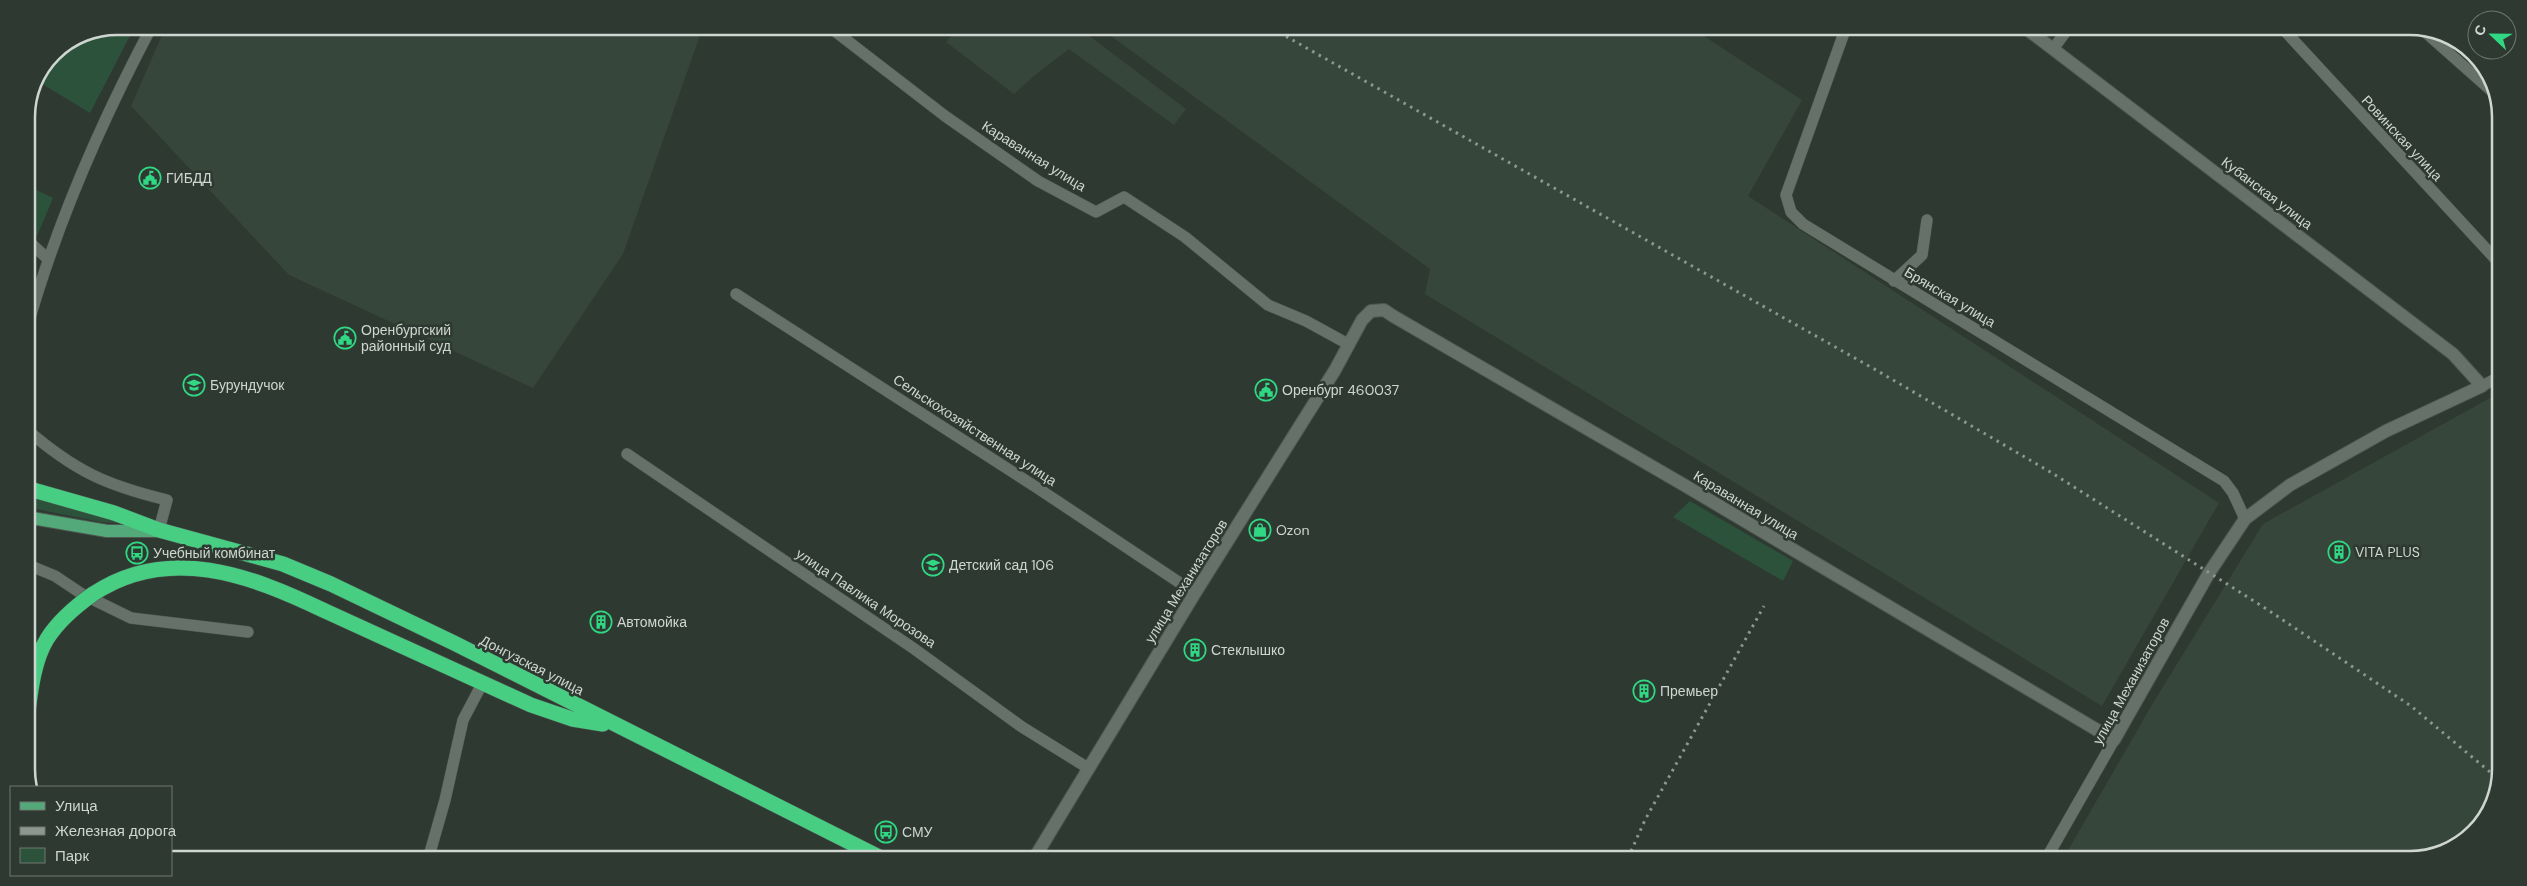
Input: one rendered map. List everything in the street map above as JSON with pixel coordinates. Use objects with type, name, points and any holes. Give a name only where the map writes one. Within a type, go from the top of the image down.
[{"type":"highway","name":"Донгузская улица","points":[[35,490],[114,512],[159,530],[212,543],[299,571],[454,643],[867,851]]},
{"type":"highway","points":[[35,677],[47,639],[66,615],[110,583],[137,573],[167,568],[197,568],[226,572],[254,580],[531,705],[572,719],[620,727]]},
{"type":"main road","name":"Донгузская улица","points":[[35,519],[107,531],[159,530]]},
{"type":"street","points":[[35,302],[48,259],[116,94],[147,35]]},
{"type":"street","name":"Караванная улица","points":[[843,35],[944,116],[1038,181],[1096,212],[1124,197],[1185,237],[1268,305],[1306,321],[1348,344]]},
{"type":"street","name":"Брянская улица","points":[[1843,35],[1786,195],[1791,212],[1803,224],[1894,281],[2224,481],[2233,493],[2245,519]]},
{"type":"street","name":"Кубанская улица","points":[[2035,35],[2453,354],[2482,386]]},
{"type":"street","points":[[2053,49],[2063,35]]},
{"type":"street","name":"Ровинская улица","points":[[2288,35],[2492,255]]},
{"type":"street","points":[[2432,38],[2486,86]]},
{"type":"street","points":[[1894,281],[1922,255],[1927,220]]},
{"type":"street","points":[[35,247],[48,259]]},
{"type":"street","name":"Сельскохозяйственная улица","points":[[736,294],[1040,489],[1195,593]]},
{"type":"street","name":"Караванная улица","points":[[1362,320],[1371,311],[1384,310],[2114,740]]},
{"type":"street","name":"улица Механизаторов","points":[[1039,851],[1195,593],[1335,370],[1362,320]]},
{"type":"street","points":[[2482,386],[2492,381]]},
{"type":"street","name":"улица Механизаторов","points":[[2051,851],[2209,573],[2245,519],[2298,480],[2386,431],[2482,386]]},
{"type":"street","points":[[35,437],[52,451],[81,470],[123,489],[167,500],[159,530]]},
{"type":"street","name":"улица Павлика Морозова","points":[[627,454],[913,648],[1022,727],[1088,768]]},
{"type":"street","points":[[35,568],[55,576],[82,594],[131,618],[248,632]]},
{"type":"street","points":[[430,851],[445,800],[463,720],[482,684]]},
{"type":"shaded area","points":[[162,35],[700,35],[623,254],[533,388],[289,275],[131,106]]},
{"type":"shaded area","points":[[952,35],[1088,35],[1186,109],[1174,125],[1069,49],[1014,94],[946,42]]},
{"type":"shaded area","points":[[1110,35],[1702,35],[1802,100],[1748,196],[2219,503],[2102,706],[1425,294],[1430,269]]},
{"type":"shaded area","points":[[2492,397],[2492,769],[2488,796],[2481,810],[2468,827],[2446,843],[2437,847],[2410,851],[2068,851],[2153,703],[2263,524]]},
{"type":"green space","points":[[130,35],[90,113],[42,84],[59,59],[85,41],[101,37]]},
{"type":"green space","points":[[35,189],[53,198],[37,236],[35,234]]},
{"type":"green space","points":[[35,498],[133,524],[101,522],[35,509]]},
{"type":"green space","points":[[1690,501],[1793,561],[1783,581],[1673,517]]},
{"type":"railway","points":[[1284,35],[1876,370],[2052,473],[2268,610],[2411,706],[2491,773]]},
{"type":"railway","points":[[1631,851],[1645,820],[1764,606]]},
{"type":"place","name":"ГИБДД","points":[[150,178]]},
{"type":"place","name":"Оренбургский районный суд","points":[[345,338]]},
{"type":"place","name":"Бурундучок","points":[[194,385]]},
{"type":"place","name":"Оренбург 460037","points":[[1266,390]]},
{"type":"place","name":"Ozon","points":[[1260,530]]},
{"type":"place","name":"VITA PLUS","points":[[2339,552]]},
{"type":"place","name":"Учебный комбинат","points":[[137,553]]},
{"type":"place","name":"Детский сад 106","points":[[933,565]]},
{"type":"place","name":"Автомойка","points":[[601,622]]},
{"type":"place","name":"Стеклышко","points":[[1195,650]]},
{"type":"place","name":"Премьер","points":[[1644,691]]},
{"type":"place","name":"СМУ","points":[[886,832]]}]
